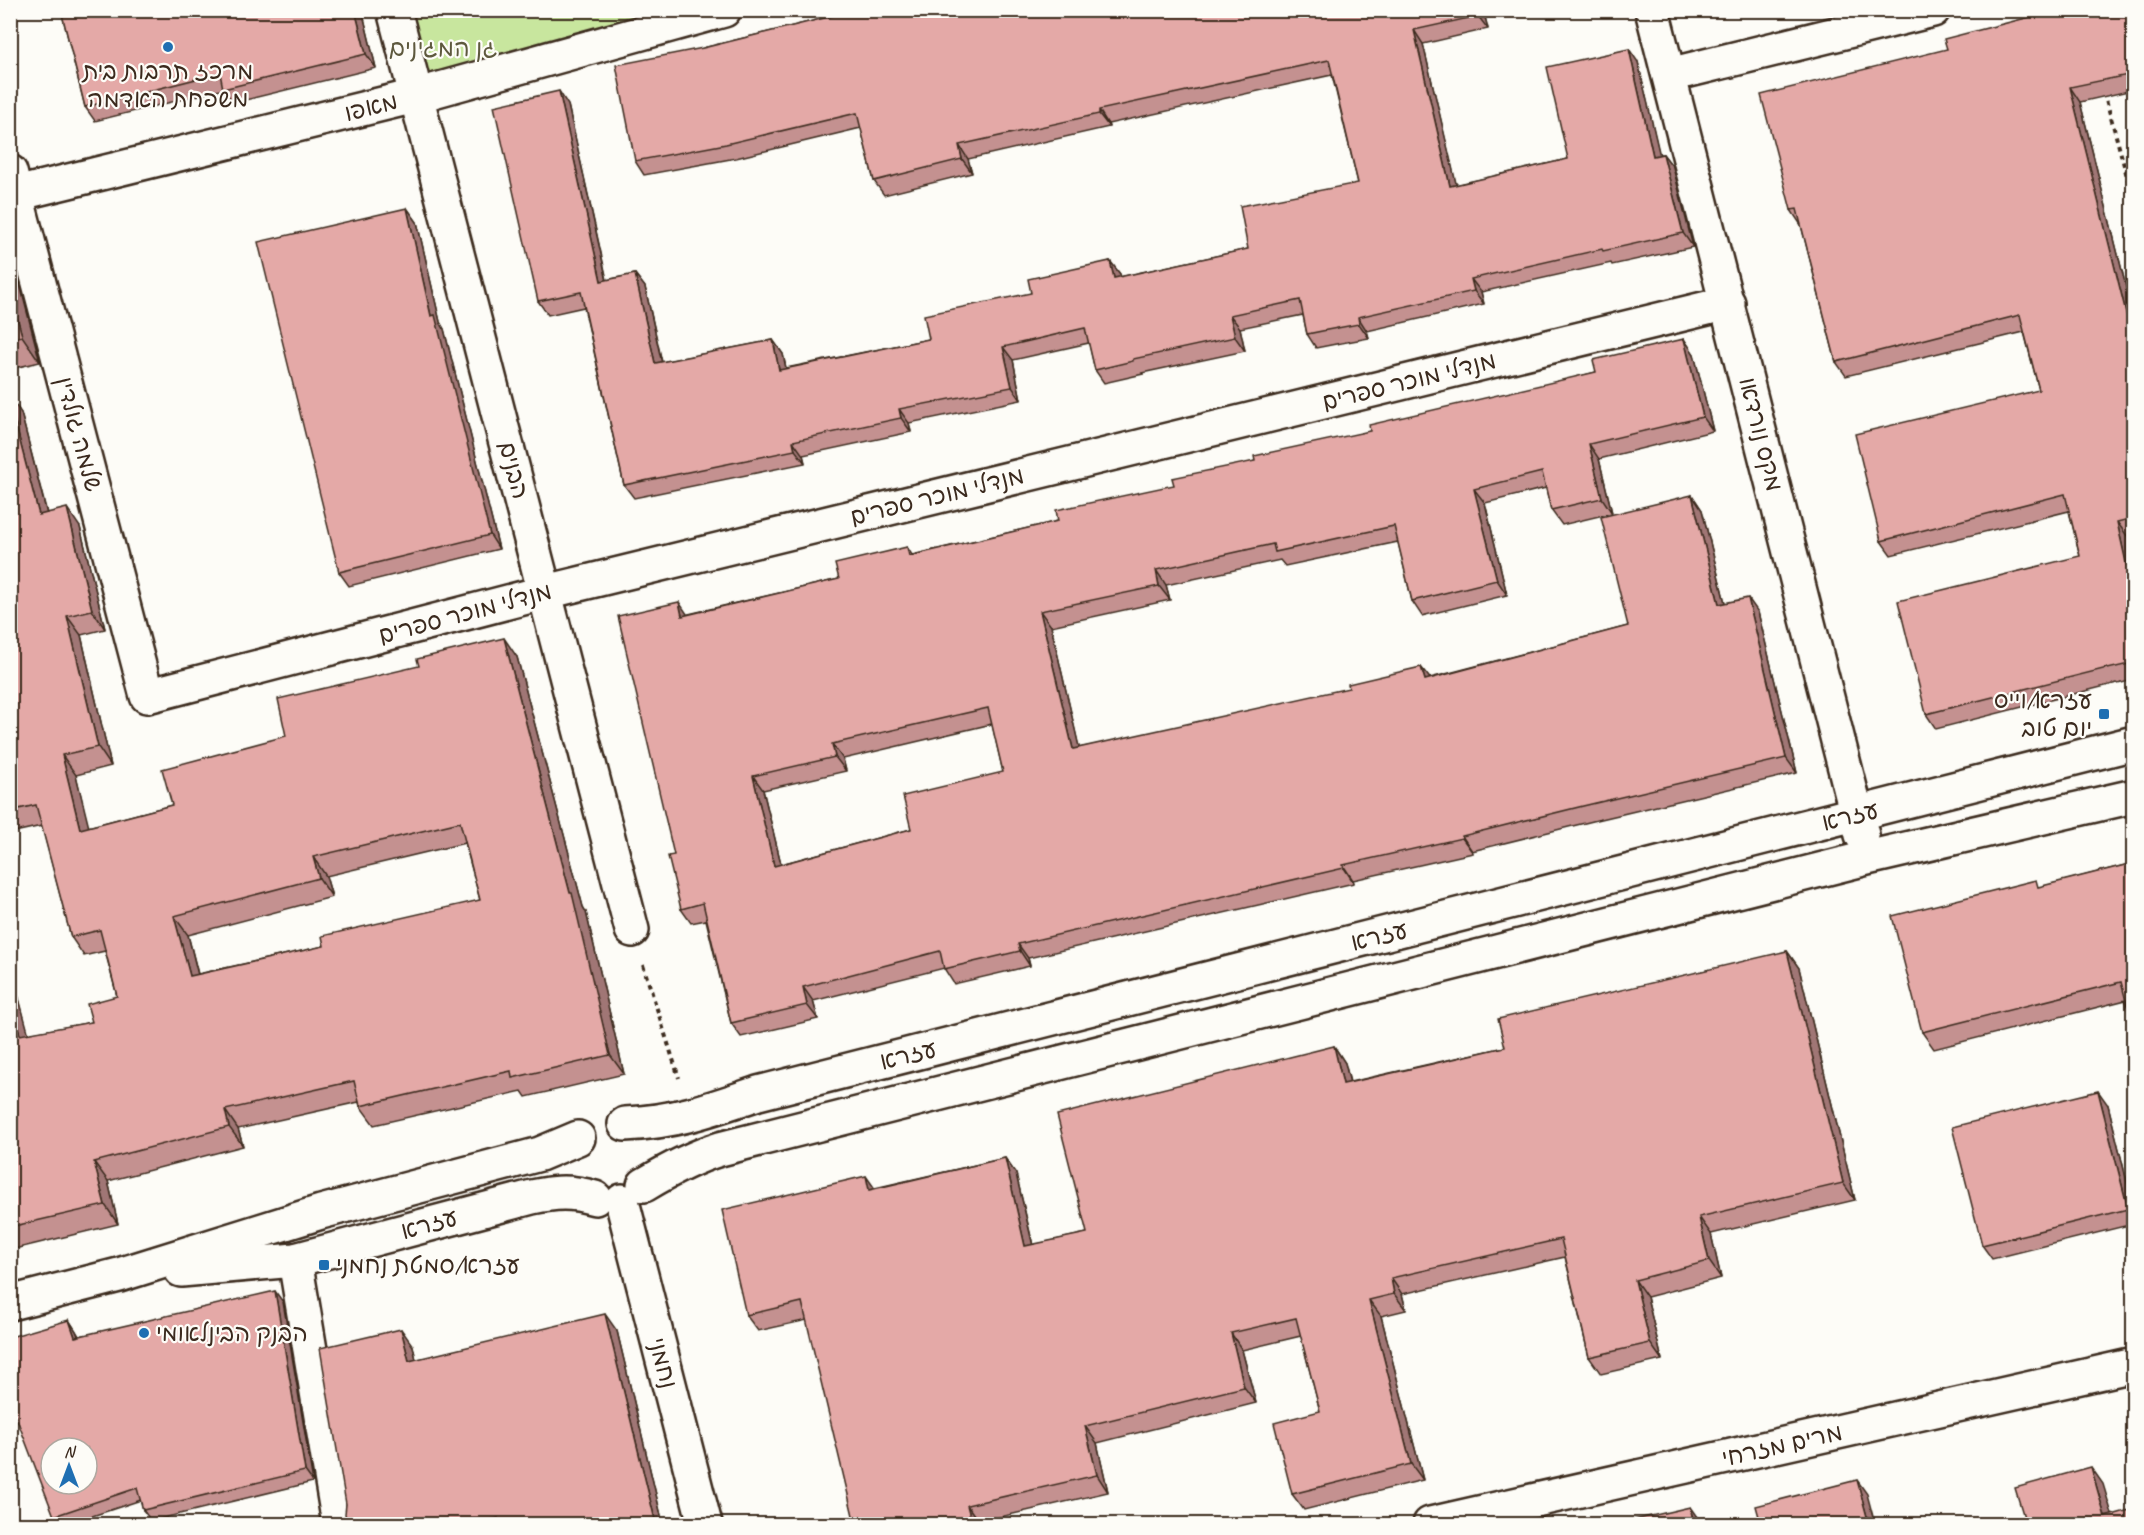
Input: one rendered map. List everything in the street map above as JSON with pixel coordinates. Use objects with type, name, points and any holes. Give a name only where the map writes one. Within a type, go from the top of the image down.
[{"type":"street","name":"הבנים","points":[[394,10],[632,930]]},
{"type":"street","name":"מאפו","points":[[13,183],[415,96],[724,10]]},
{"type":"street","name":"מקס נורדאו","points":[[1652,10],[1868,858]]},
{"type":"street","points":[[1669,75],[1933,10]]},
{"type":"street","name":"שלמה גולדין","points":[[13,183],[147,696]]},
{"type":"street","name":"מנדלי מוכר ספרים","points":[[147,696],[546,592],[1728,303]]},
{"type":"street","name":"עזרא","points":[[10,1303],[119,1275],[321,1212],[540,1154],[578,1138],[588,1128],[601,1123],[656,1123],[691,1115],[758,1093],[2133,743]]},
{"type":"street","name":"עזרא","points":[[119,1275],[295,1260],[557,1192],[620,1195],[678,1165],[720,1149],[1868,858],[2133,796]]},
{"type":"street","points":[[578,1138],[572,1151],[570,1165],[578,1187],[589,1196],[620,1195],[650,1172],[651,1157],[646,1141],[637,1131],[624,1124]]},
{"type":"street","name":"נחמני","points":[[620,1195],[705,1524]]},
{"type":"street","points":[[295,1260],[339,1524]]},
{"type":"street","name":"מרים מזרחי","points":[[1430,1524],[2133,1365]]},
{"type":"path","points":[[2103,89],[2133,202]]},
{"type":"path","points":[[632,930],[691,1115]]},
{"type":"green space","name":"גן המגינים","points":[[394,10],[687,11],[415,96]]},
{"type":"building","points":[[61,10],[355,10],[366,54],[223,89],[220,73],[85,107]]},
{"type":"building","points":[[832,10],[1477,10],[1478,16],[1414,30],[1450,186],[1568,159],[1547,67],[1629,49],[1653,156],[1663,154],[1683,233],[1471,279],[1474,291],[1358,317],[1359,324],[1307,334],[1300,300],[1230,315],[1235,337],[1133,359],[1133,361],[1095,370],[1085,328],[1003,347],[1012,387],[899,409],[901,418],[793,441],[795,450],[624,485],[581,292],[538,301],[494,106],[559,91],[601,281],[635,274],[655,363],[773,340],[779,370],[929,339],[924,315],[1031,293],[1028,279],[1110,261],[1114,278],[1248,249],[1240,206],[1358,183],[1329,60],[1099,110],[1099,114],[959,145],[962,159],[874,181],[857,113],[726,144],[635,161],[616,65],[703,48],[833,16]]},
{"type":"building","points":[[2057,10],[2133,10],[2133,74],[2070,87],[2133,341],[2133,518],[2117,522],[2131,585],[2133,585],[2133,663],[1926,714],[1898,601],[2080,556],[2065,494],[1881,541],[1855,434],[2039,390],[2020,315],[1836,362],[1797,209],[1791,210],[1761,95],[1947,49],[1944,39]]},
{"type":"building","points":[[407,208],[431,316],[435,315],[490,535],[339,572],[258,242]]},
{"type":"building","points":[[10,291],[22,336],[10,339]]},
{"type":"building","points":[[1684,339],[1703,417],[1589,444],[1602,498],[1551,510],[1542,472],[1474,489],[1497,580],[1412,601],[1394,526],[1275,552],[1273,544],[1156,570],[1159,586],[1040,611],[1073,749],[1349,688],[1348,684],[1421,667],[1425,680],[1628,626],[1601,517],[1692,495],[1719,604],[1748,598],[1786,758],[1343,865],[1344,868],[1018,944],[1020,951],[944,969],[940,951],[803,987],[807,1005],[731,1023],[703,903],[681,909],[668,856],[674,855],[618,616],[679,602],[682,616],[839,579],[835,564],[907,547],[909,556],[1058,521],[1056,510],[1174,485],[1172,478],[1255,461],[1254,456],[1370,431],[1369,425],[1596,372],[1593,360]],"holes":[[[988,708],[1003,772],[903,796],[911,829],[774,866],[753,776],[835,757],[832,744]]]},
{"type":"building","points":[[10,403],[39,515],[67,508],[92,610],[67,616],[98,747],[62,755],[80,829],[172,805],[162,769],[286,736],[278,699],[419,666],[417,659],[504,638],[570,893],[572,893],[610,1055],[512,1078],[511,1071],[360,1106],[354,1081],[225,1110],[229,1127],[94,1162],[105,1205],[10,1227],[10,997],[20,1035],[92,1022],[87,1004],[117,996],[100,930],[71,937],[36,805],[10,811]],"holes":[[[460,822],[480,900],[322,936],[324,946],[190,976],[174,916],[319,878],[313,857]]]},
{"type":"building","points":[[2133,863],[2133,1023],[2121,982],[1922,1032],[1892,916],[2036,880],[2038,887]]},
{"type":"building","points":[[1787,951],[1843,1183],[1699,1217],[1709,1261],[1635,1280],[1650,1343],[1589,1357],[1561,1239],[1391,1278],[1394,1294],[1369,1300],[1411,1464],[1292,1494],[1274,1423],[1320,1411],[1296,1318],[1231,1333],[1244,1387],[1085,1426],[1097,1475],[967,1505],[972,1524],[855,1524],[802,1302],[746,1315],[722,1210],[866,1176],[869,1190],[1005,1158],[1025,1246],[1087,1233],[1057,1115],[1334,1046],[1343,1084],[1505,1047],[1498,1019]]},
{"type":"building","points":[[2098,1091],[2128,1209],[1982,1245],[1952,1127]]},
{"type":"building","points":[[275,1291],[305,1471],[143,1510],[137,1488],[54,1516],[46,1496],[99,1496],[99,1436],[39,1436],[39,1477],[10,1401],[10,1337],[69,1320],[75,1337]]},
{"type":"building","points":[[605,1314],[656,1524],[500,1524],[498,1518],[470,1524],[348,1524],[320,1348],[401,1329],[409,1361]]},
{"type":"building","points":[[2091,1467],[2105,1517],[2133,1509],[2133,1524],[2026,1524],[2015,1488]]},
{"type":"building","points":[[1857,1480],[1869,1524],[1761,1524],[1756,1506]]},
{"type":"building","points":[[1690,1507],[1694,1524],[1617,1524]]},
{"type":"place","name":"מרכז תרבות בית משפחת האדמה","points":[[168,47]]},
{"type":"place","name":"עזרא/וייס יום טוב","points":[[2104,714]]},
{"type":"place","name":"עזרא/סמטת נחמני","points":[[324,1265]]},
{"type":"place","name":"הבנק הבינלאומי","points":[[144,1333]]}]
